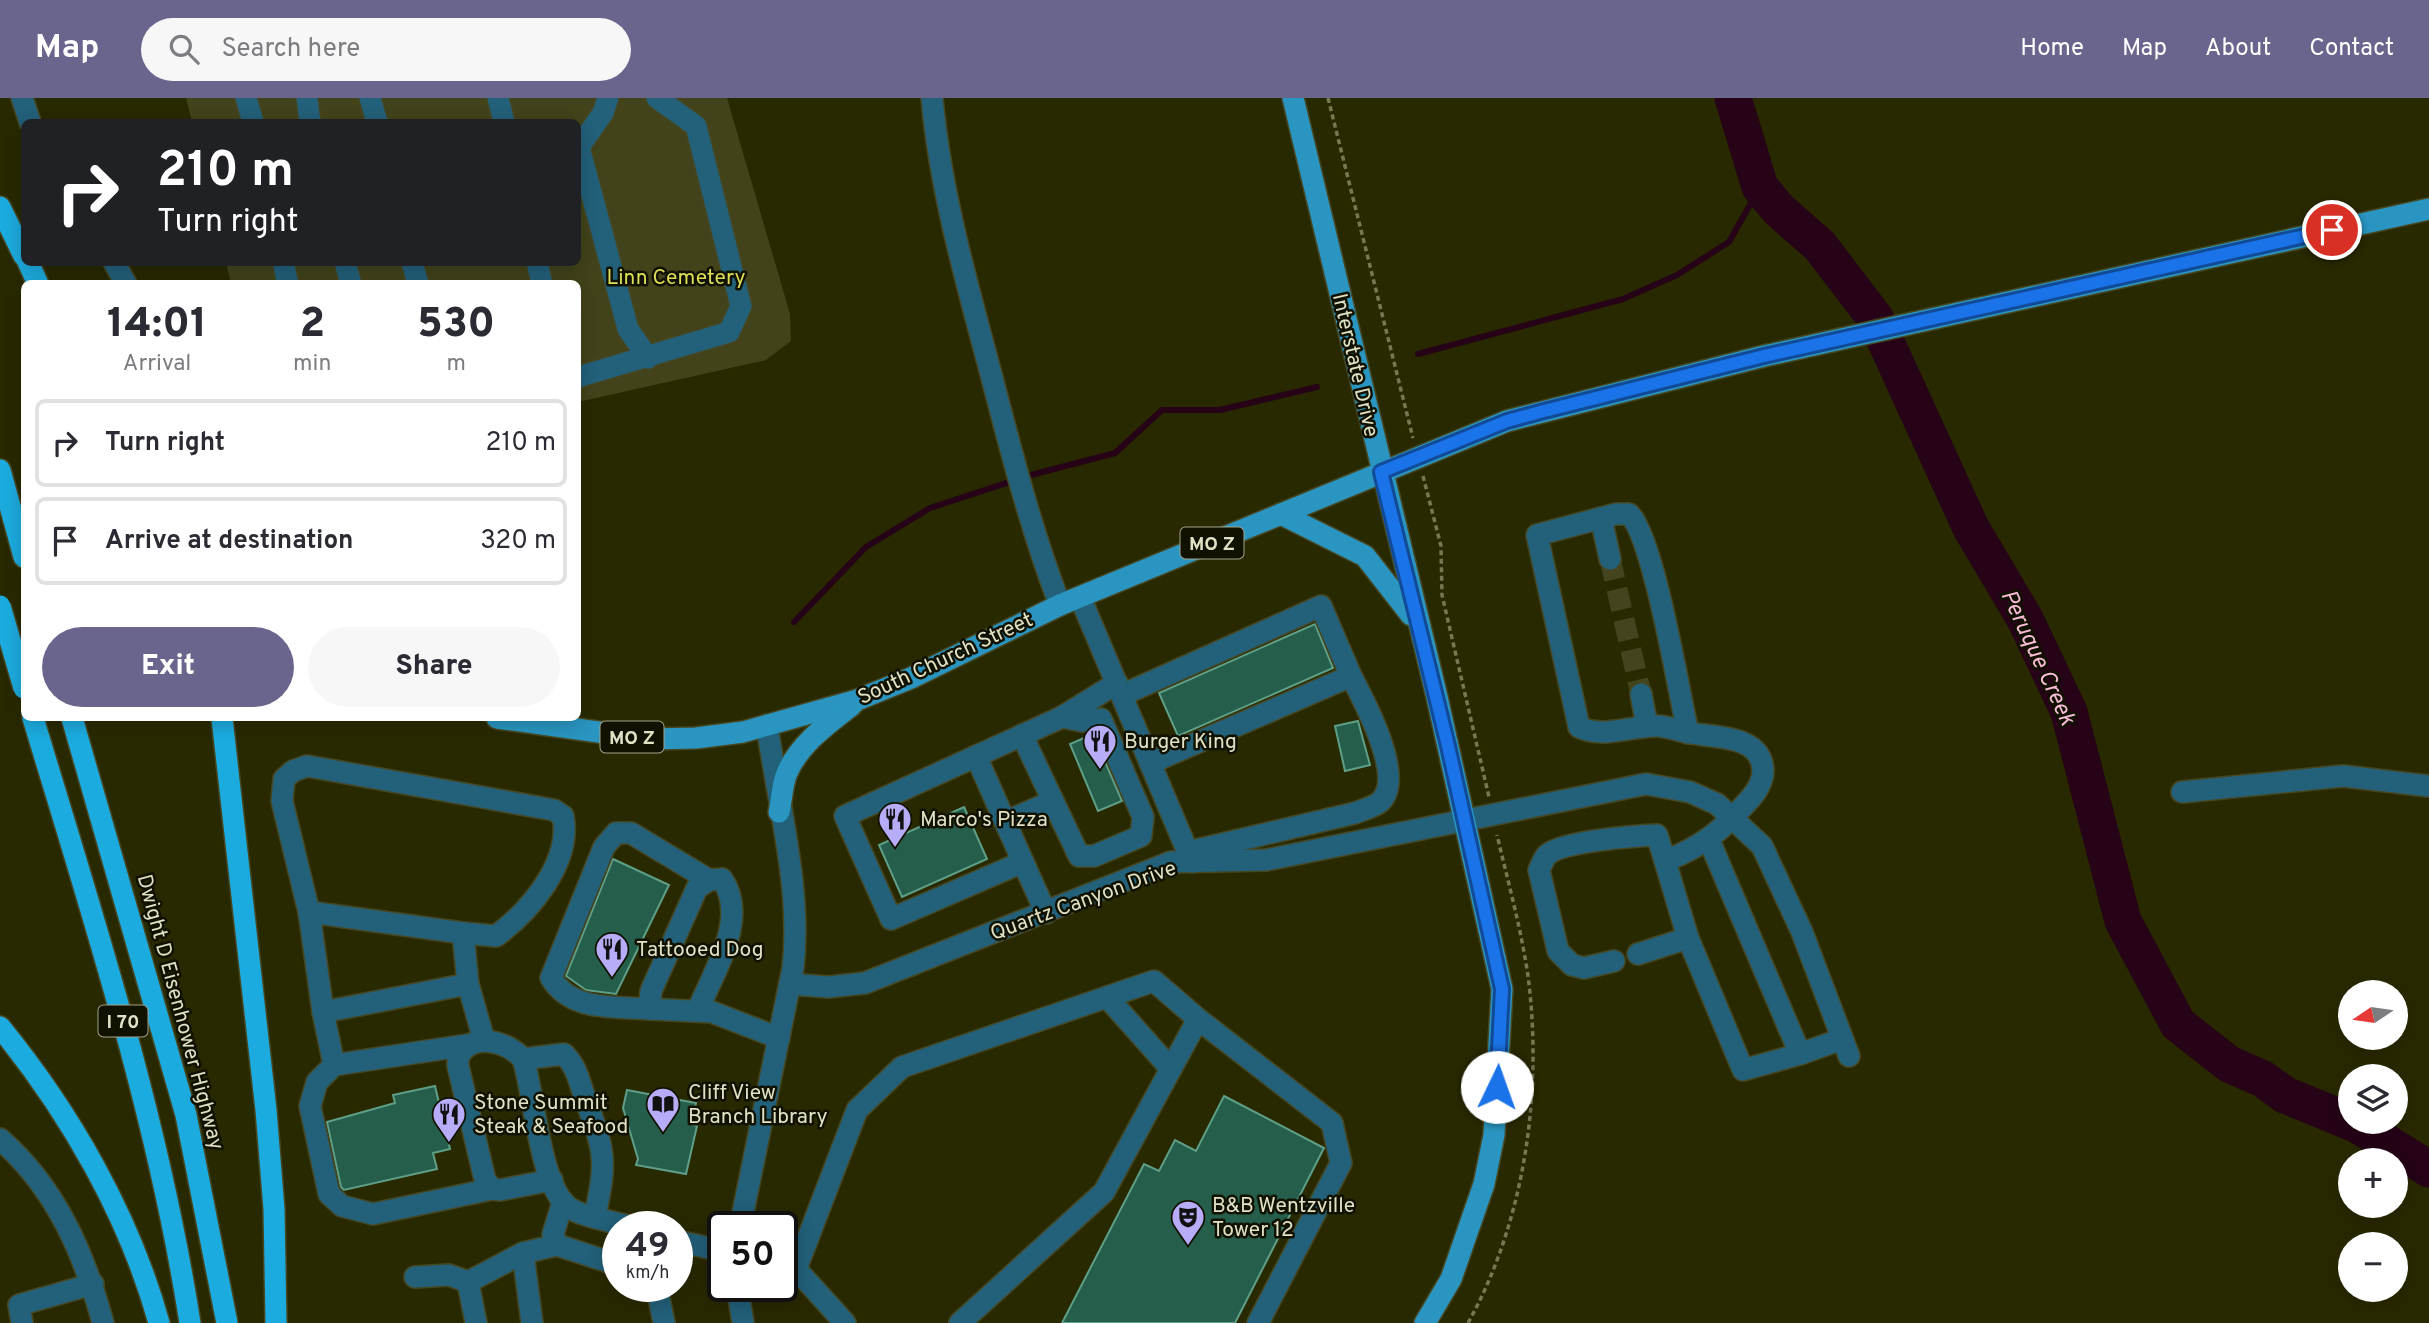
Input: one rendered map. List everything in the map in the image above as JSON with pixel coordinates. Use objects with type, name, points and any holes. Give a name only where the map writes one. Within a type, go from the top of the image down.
[{"type":"highway","points":[[0,206],[21,250]]},
{"type":"highway","points":[[0,470],[21,545]]},
{"type":"highway","points":[[0,606],[21,678]]},
{"type":"highway","name":"I 70","points":[[34,721],[140,1080],[173,1224],[190,1323]]},
{"type":"highway","points":[[222,721],[266,1110],[274,1209],[276,1323]]},
{"type":"highway","name":"Dwight D Eisenhower Highway","points":[[73,724],[183,1102],[227,1323]]},
{"type":"highway","points":[[0,1027],[30,1064],[73,1129],[106,1191],[159,1323]]},
{"type":"main road","name":"Interstate Drive","points":[[1293,98],[1465,819],[1502,989],[1494,1135],[1485,1184],[1451,1279],[1425,1323]]},
{"type":"main road","name":"MO Z","points":[[1070,601],[1507,421],[1764,356],[2429,209]]},
{"type":"main road","points":[[1281,514],[1365,556],[1418,625]]},
{"type":"main road","name":"South Church Street","points":[[520,721],[649,738],[696,738],[743,732],[857,700],[911,678],[1070,601]]},
{"type":"main road","points":[[0,658],[21,659]]},
{"type":"main road","points":[[779,812],[786,774],[797,756],[815,735],[857,700]]},
{"type":"street","points":[[22,98],[29,119]]},
{"type":"street","points":[[246,98],[252,119]]},
{"type":"street","points":[[307,98],[310,119]]},
{"type":"street","points":[[370,98],[376,119]]},
{"type":"street","points":[[498,98],[502,119]]},
{"type":"street","points":[[581,144],[603,113],[608,98]]},
{"type":"street","points":[[581,376],[729,332],[741,306],[696,126],[657,98]]},
{"type":"street","points":[[932,98],[936,148],[947,207],[1037,547],[1119,689],[1190,857],[1355,813],[1380,803],[1390,785],[1387,764],[1372,717],[1321,606],[1119,689],[845,816],[891,919],[1023,862]]},
{"type":"street","points":[[581,154],[628,329],[648,358]]},
{"type":"street","points":[[1665,861],[1709,840],[1758,791],[1763,775],[1762,757],[1753,746],[1732,739],[1688,733],[1647,726],[1601,732],[1580,727],[1537,535],[1601,518],[1629,514],[1639,522],[1649,555],[1688,733]]},
{"type":"street","points":[[1601,518],[1609,559]]},
{"type":"street","points":[[1150,763],[1351,676]]},
{"type":"street","points":[[1641,694],[1647,726]]},
{"type":"street","points":[[1022,734],[1079,856],[1094,856],[1141,836],[1143,817],[1101,719],[1082,721],[1062,717]]},
{"type":"street","points":[[743,1211],[790,984],[796,919],[767,725]]},
{"type":"street","points":[[976,756],[1046,913]]},
{"type":"street","points":[[309,912],[496,936],[520,918],[549,878],[567,834],[564,816],[554,810],[307,766],[293,771],[284,779],[282,802],[309,912],[323,1012],[334,1065]]},
{"type":"street","points":[[2182,792],[2343,776],[2429,786]]},
{"type":"street","name":"Quartz Canyon Drive","points":[[790,984],[828,987],[865,983],[1171,862],[1190,857],[1266,860],[1646,784],[1689,792],[1717,804],[1762,846],[1776,872],[1845,1048],[1800,1054]]},
{"type":"street","points":[[1005,822],[1053,801]]},
{"type":"street","points":[[709,880],[631,833],[616,834],[608,843],[551,978],[559,991],[585,1005],[712,1012],[779,1038]]},
{"type":"street","points":[[1614,961],[1584,968],[1572,965],[1558,951],[1539,870],[1547,855],[1563,847],[1657,835],[1688,938],[1744,1070],[1800,1054],[1709,840]]},
{"type":"street","points":[[649,1009],[658,974],[697,888],[709,880],[722,879],[735,906],[728,936],[698,1010]]},
{"type":"street","points":[[463,933],[468,984],[481,1043]]},
{"type":"street","points":[[1638,954],[1688,938]]},
{"type":"street","points":[[798,1247],[857,1110],[902,1067],[1154,981],[1332,1123],[1341,1163],[1258,1323]]},
{"type":"street","points":[[323,1012],[468,984]]},
{"type":"street","points":[[1107,997],[1171,1069]]},
{"type":"street","points":[[965,1322],[1104,1192],[1198,1018]]},
{"type":"street","points":[[481,1043],[458,1057],[458,1066],[485,1180],[492,1189]]},
{"type":"street","points":[[552,1180],[492,1189],[373,1214],[342,1206],[328,1194],[310,1105],[317,1082],[334,1065],[481,1043],[514,1049],[523,1059],[552,1180],[563,1202],[573,1210],[602,1218]]},
{"type":"street","points":[[523,1059],[564,1054],[574,1064],[602,1141],[604,1174],[595,1216]]},
{"type":"street","points":[[0,1139],[40,1182],[64,1216],[93,1284],[103,1323]]},
{"type":"street","points":[[557,1245],[554,1234],[563,1202]]},
{"type":"street","points":[[415,1277],[449,1275],[468,1282],[523,1252],[557,1245],[602,1260]]},
{"type":"street","points":[[523,1252],[532,1323]]},
{"type":"street","points":[[798,1277],[845,1323]]},
{"type":"street","points":[[468,1282],[476,1323]]},
{"type":"street","points":[[22,1323],[19,1305],[93,1284]]},
{"type":"street","points":[[660,1302],[664,1323]]},
{"type":"street","points":[[740,1302],[743,1323]]},
{"type":"path","points":[[1328,98],[1405,407]]},
{"type":"green space","name":"Linn Cemetery","points":[[186,98],[727,98],[790,314],[791,341],[766,360],[581,401],[581,280],[230,280],[227,266],[581,266],[581,119],[191,119]]},
{"type":"building","points":[[1315,624],[1333,668],[1178,736],[1159,693]]},
{"type":"building","points":[[1358,721],[1370,765],[1345,771],[1335,726]]},
{"type":"building","name":"Burger King","points":[[1093,734],[1122,801],[1098,811],[1070,744]]},
{"type":"building","points":[[964,807],[987,859],[902,897],[879,845]]},
{"type":"building","points":[[613,859],[669,885],[616,994],[586,990],[566,976]]},
{"type":"building","points":[[435,1086],[450,1149],[433,1153],[437,1169],[344,1190],[341,1187],[327,1122],[395,1103],[393,1095]]},
{"type":"building","name":"Cliff View Branch Library","points":[[627,1090],[696,1103],[691,1124],[697,1126],[686,1174],[636,1165],[638,1159],[623,1108]]},
{"type":"building","name":"B&B Wentzville Tower 12","points":[[1224,1096],[1324,1148],[1235,1323],[1062,1323],[1144,1164],[1159,1171],[1175,1140],[1196,1151]]},
{"type":"waterway","name":"Peruque Creek","points":[[1733,98],[1760,187],[1779,210],[1820,246],[1875,318],[1971,528],[2025,619],[2069,712],[2123,921],[2178,1024],[2229,1064],[2263,1079],[2285,1095],[2356,1124],[2429,1169]]},
{"type":"waterway","points":[[1418,354],[1623,299],[1677,275],[1729,242],[1760,187]]},
{"type":"waterway","points":[[794,622],[866,547],[930,508],[1031,475],[1115,453],[1162,410],[1220,410],[1317,387]]},
{"type":"tunnel","points":[[1610,559],[1641,694]]},
{"type":"place","name":"Burger King","points":[[1100,771]]},
{"type":"place","name":"Marco's Pizza","points":[[895,849]]},
{"type":"place","name":"Tattooed Dog","points":[[612,979]]},
{"type":"place","name":"Cliff View Branch Library","points":[[663,1134]]},
{"type":"place","name":"Stone Summit Steak & Seafood","points":[[449,1144]]},
{"type":"place","name":"B&B Wentzville Tower 12","points":[[1188,1247]]},
{"type":"route","points":[[1497,1087],[1502,989],[1437,697],[1381,472],[1507,421],[1544,411],[1764,356],[2332,230]]}]
